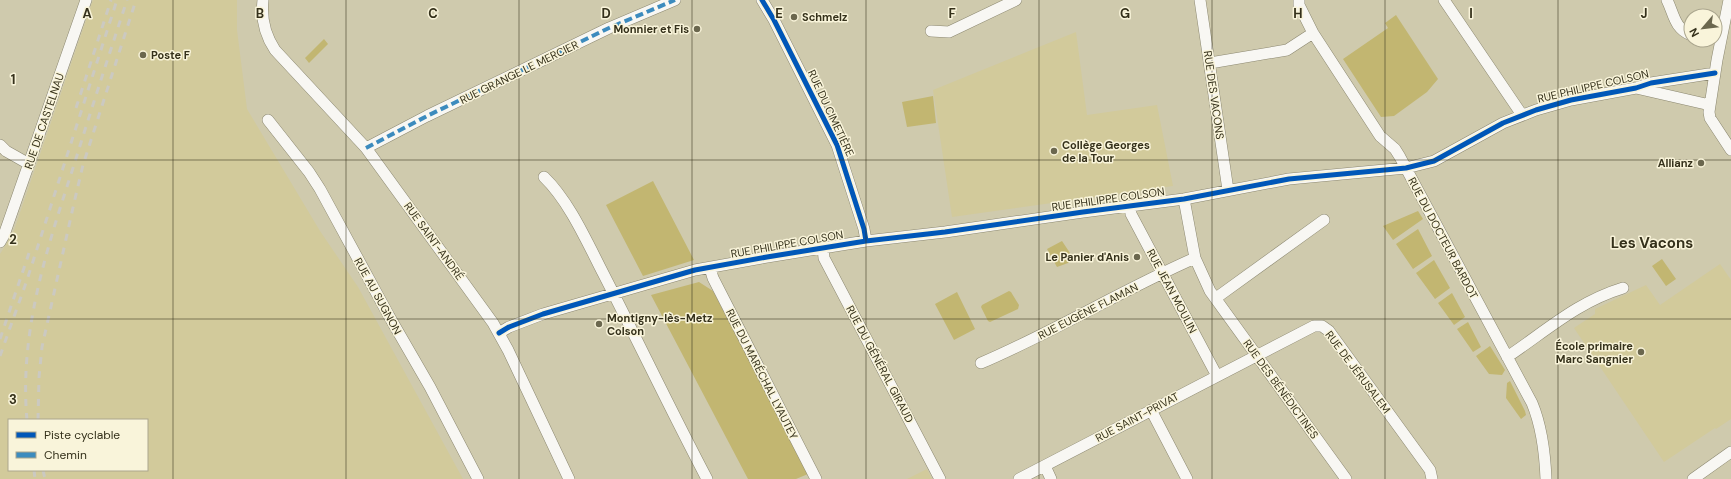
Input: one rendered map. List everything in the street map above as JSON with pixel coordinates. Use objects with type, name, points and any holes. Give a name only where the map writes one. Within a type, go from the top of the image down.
[{"type":"street","name":"RUE DE CASTELNAU","points":[[0,242],[4,235],[86,0]]},
{"type":"street","name":"RUE SAINT-ANDRÉ","points":[[262,0],[264,28],[270,43],[280,58],[366,148],[499,333],[569,479]]},
{"type":"street","name":"RUE GRANGE LE MERCIER","points":[[366,148],[427,116],[610,28],[675,0]]},
{"type":"street","name":"RUE DU CIMETIÈRE","points":[[762,0],[774,20],[836,145],[864,229],[866,241]]},
{"type":"street","points":[[931,31],[949,32],[994,4],[1016,0]]},
{"type":"street","name":"RUE DES VACONS","points":[[1200,0],[1228,190]]},
{"type":"street","name":"RUE DU DOCTEUR BARDOT","points":[[1299,0],[1299,5],[1313,33],[1380,136],[1395,149],[1406,168],[1411,180],[1535,411],[1543,444],[1546,479]]},
{"type":"street","points":[[1444,0],[1522,115]]},
{"type":"street","points":[[1667,0],[1676,23],[1683,31]]},
{"type":"street","points":[[1723,21],[1729,0]]},
{"type":"street","points":[[1210,64],[1287,50],[1313,33]]},
{"type":"street","points":[[1717,48],[1710,105],[1710,118],[1731,150]]},
{"type":"street","name":"RUE PHILIPPE COLSON","points":[[499,333],[509,326],[543,314],[695,270],[767,256],[866,241],[945,232],[1184,199],[1290,179],[1406,168],[1434,161],[1476,137],[1522,115],[1571,100],[1636,88],[1651,83],[1714,73]]},
{"type":"street","name":"RUE PHILIPPE COLSON","points":[[1636,88],[1710,105]]},
{"type":"street","name":"RUE AU SUGNON","points":[[268,120],[309,172],[320,189],[389,316],[430,387],[478,479]]},
{"type":"street","points":[[0,145],[6,151],[29,164]]},
{"type":"street","points":[[544,177],[551,184],[576,222],[707,479]]},
{"type":"street","name":"RUE DES BÉNÉDICTINES","points":[[1184,199],[1195,258],[1203,278],[1256,356],[1346,479]]},
{"type":"street","name":"RUE JEAN MOULIN","points":[[1130,206],[1131,214],[1217,376]]},
{"type":"street","points":[[1216,298],[1324,220]]},
{"type":"street","name":"RUE DU GÉNÉRAL GIRAUD","points":[[823,248],[824,258],[940,479]]},
{"type":"street","name":"RUE EUGÈNE FLAMAN","points":[[981,363],[1017,348],[1162,273],[1195,258]]},
{"type":"street","name":"RUE DU MARÉCHAL LYAUTEY","points":[[710,268],[713,278],[816,479]]},
{"type":"street","points":[[1507,357],[1578,307],[1606,293],[1623,288]]},
{"type":"street","name":"RUE DE JÉRUSALEM","points":[[1256,356],[1314,326],[1322,326],[1326,328],[1430,470],[1432,479]]},
{"type":"street","name":"RUE SAINT-PRIVAT","points":[[1019,479],[1256,356]]},
{"type":"street","points":[[1151,410],[1186,479]]},
{"type":"street","points":[[1693,479],[1731,452]]},
{"type":"street","points":[[1044,466],[1051,479]]},
{"type":"shaded area","points":[[93,0],[237,0],[237,30],[247,109],[320,231],[358,287],[463,479],[0,479],[0,254],[13,233]]},
{"type":"shaded area","points":[[1396,15],[1438,79],[1427,92],[1394,116],[1381,117],[1343,59],[1388,28],[1385,23]]},
{"type":"shaded area","name":"Collège Georges de la Tour","points":[[1076,32],[1087,115],[1157,105],[1173,186],[952,217],[933,90]]},
{"type":"shaded area","points":[[324,39],[328,44],[309,63],[305,58]]},
{"type":"shaded area","points":[[933,96],[936,123],[907,127],[902,102]]},
{"type":"shaded area","points":[[653,181],[694,260],[643,276],[606,205]]},
{"type":"shaded area","points":[[1418,211],[1423,219],[1393,240],[1383,226]]},
{"type":"shaded area","points":[[1418,229],[1432,256],[1413,269],[1396,244]]},
{"type":"shaded area","points":[[1062,241],[1072,259],[1068,263],[1057,267],[1047,249]]},
{"type":"shaded area","points":[[1662,259],[1676,279],[1666,286],[1652,266]]},
{"type":"shaded area","points":[[1434,260],[1450,288],[1435,299],[1416,273]]},
{"type":"shaded area","name":"École primaire Marc Sangnier","points":[[1720,264],[1731,280],[1731,419],[1664,462],[1574,328],[1595,314],[1595,309],[1646,285],[1660,305]]},
{"type":"shaded area","points":[[699,282],[713,291],[808,474],[796,479],[748,479],[651,295]]},
{"type":"shaded area","points":[[1009,291],[1019,305],[1018,309],[990,322],[988,321],[981,307],[982,305]]},
{"type":"shaded area","points":[[957,292],[975,329],[954,340],[935,304]]},
{"type":"shaded area","points":[[1452,293],[1465,317],[1454,325],[1438,303]]},
{"type":"shaded area","points":[[1468,322],[1481,347],[1473,352],[1457,329]]},
{"type":"shaded area","points":[[1490,346],[1505,370],[1502,375],[1489,374],[1476,356]]},
{"type":"shaded area","points":[[1510,381],[1525,411],[1526,415],[1521,419],[1506,398],[1507,383]]},
{"type":"shaded area","points":[[927,469],[932,479],[907,479]]},
{"type":"railway","points":[[76,108],[111,0]]},
{"type":"railway","points":[[0,356],[27,280],[117,0]]},
{"type":"railway","points":[[27,419],[27,355],[37,291],[54,227],[127,0]]},
{"type":"railway","points":[[38,419],[39,377],[42,347],[74,203],[83,165],[136,0]]},
{"type":"railway","points":[[0,339],[29,253]]},
{"type":"railway","points":[[34,471],[35,479]]},
{"type":"railway","points":[[43,471],[45,479]]},
{"type":"marked path","points":[[366,148],[427,116],[609,28],[675,0]]},
{"type":"cycle path","points":[[762,0],[774,20],[837,145],[864,229],[866,241]]},
{"type":"cycle path","points":[[499,333],[509,327],[543,314],[695,270],[866,241],[945,232],[1184,199],[1289,179],[1406,168],[1434,161],[1503,123],[1536,110],[1571,100],[1636,88],[1651,83],[1715,73]]},
{"type":"place","name":"Schmelz","points":[[794,17]]},
{"type":"place","name":"Monnier et Fis","points":[[697,29]]},
{"type":"place","name":"Poste F","points":[[143,55]]},
{"type":"place","name":"Collège Georges de la Tour","points":[[1054,151]]},
{"type":"place","name":"Allianz","points":[[1701,163]]},
{"type":"place","name":"Le Panier d'Anis","points":[[1137,257]]},
{"type":"place","name":"Montigny-lès-Metz Colson","points":[[599,324]]},
{"type":"place","name":"École primaire Marc Sangnier","points":[[1641,352]]},
{"type":"district","name":"Les Vacons","points":[[1652,243]]}]
